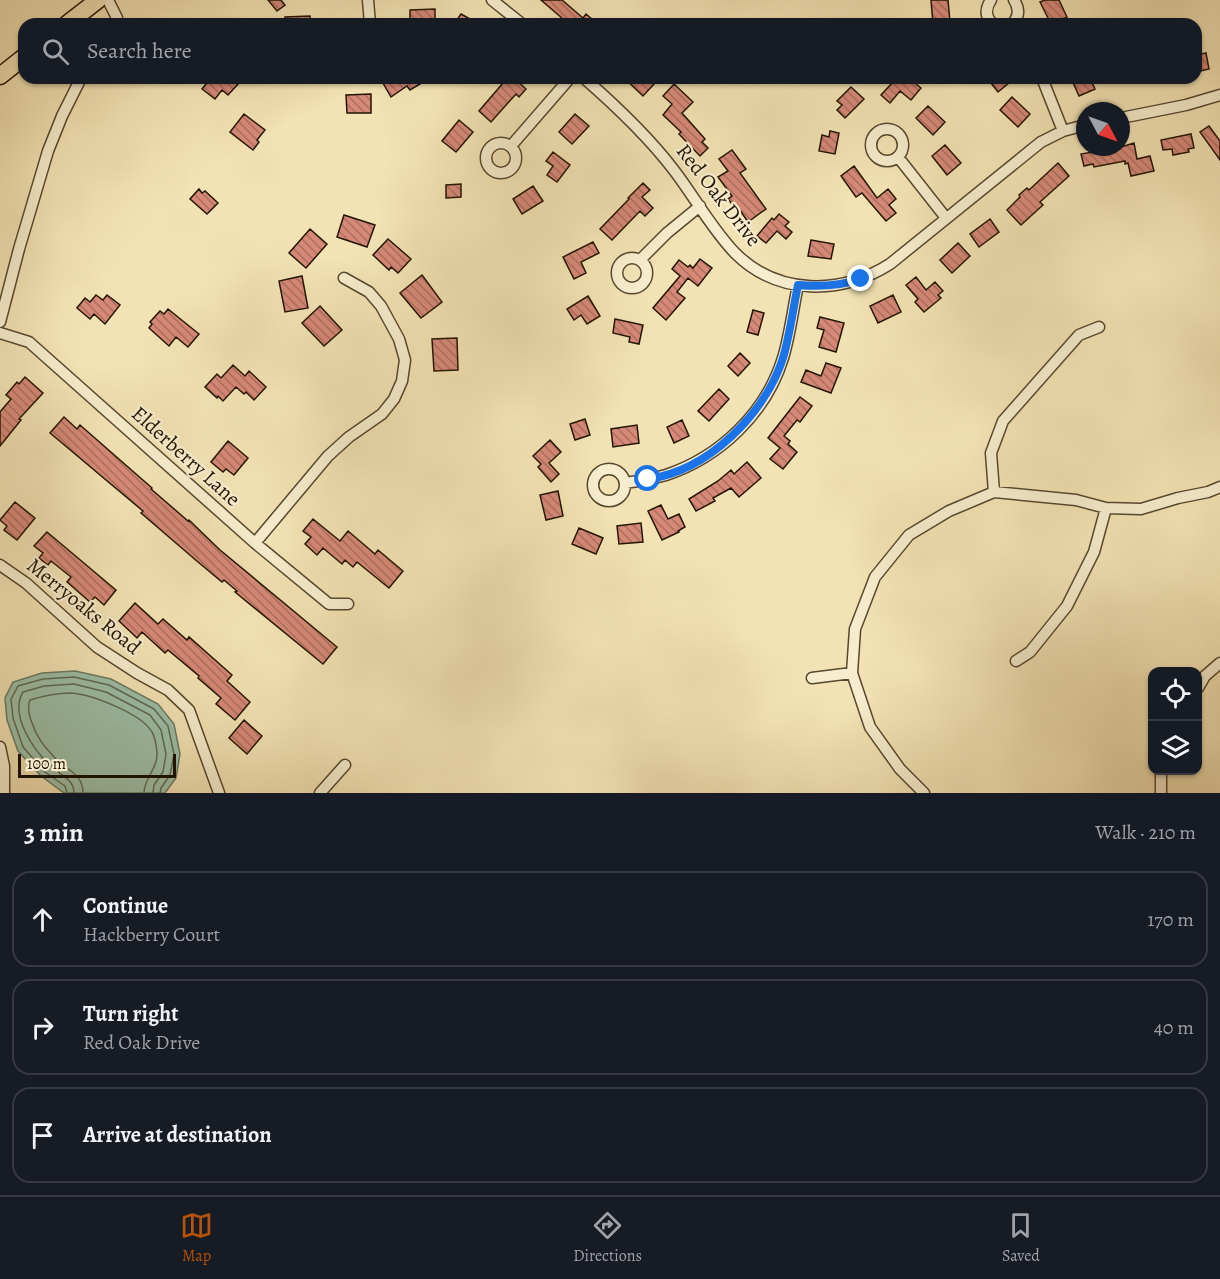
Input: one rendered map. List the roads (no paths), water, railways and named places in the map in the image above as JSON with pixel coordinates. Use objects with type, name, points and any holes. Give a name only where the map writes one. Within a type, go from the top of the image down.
[{"type":"highway","points":[[75,18],[98,0]]},
{"type":"highway","points":[[0,76],[18,62]]},
{"type":"street","points":[[108,0],[117,18]]},
{"type":"street","points":[[368,0],[370,18]]},
{"type":"street","points":[[492,0],[514,18]]},
{"type":"street","points":[[988,18],[986,11],[990,0]]},
{"type":"street","points":[[1014,0],[1017,5],[1017,18]]},
{"type":"street","points":[[0,322],[48,151],[78,84]]},
{"type":"street","points":[[511,146],[565,84]]},
{"type":"street","name":"Red Oak Drive","points":[[591,84],[646,136],[673,168],[728,244],[747,262],[768,275],[812,287],[850,282],[871,275],[890,264],[1033,148],[1063,131],[1076,127]]},
{"type":"street","points":[[1044,84],[1063,131]]},
{"type":"street","points":[[1130,116],[1186,105],[1220,95]]},
{"type":"street","points":[[898,157],[946,218]]},
{"type":"street","points":[[640,260],[667,232],[700,206]]},
{"type":"street","points":[[255,543],[328,456],[349,437],[382,414],[394,399],[402,381],[405,360],[399,339],[381,306],[369,292],[344,278]]},
{"type":"street","points":[[625,483],[653,479],[688,466],[728,440],[744,424],[758,406],[778,370],[787,342],[798,285]]},
{"type":"street","points":[[994,492],[991,453],[1003,421],[1079,335],[1100,327]]},
{"type":"street","name":"Elderberry Lane","points":[[0,333],[29,342],[255,543],[329,604],[348,604]]},
{"type":"street","points":[[924,793],[900,769],[870,727],[852,673],[855,629],[874,577],[909,534],[949,511],[994,492],[1076,500],[1106,508],[1141,509],[1220,487]]},
{"type":"street","points":[[1016,661],[1030,652],[1066,606],[1094,552],[1106,508]]},
{"type":"street","name":"Merryoaks Road","points":[[0,565],[26,583],[97,647],[168,690],[189,710],[219,793]]},
{"type":"street","points":[[1202,680],[1220,663]]},
{"type":"street","points":[[813,678],[852,673]]},
{"type":"street","points":[[0,747],[4,766],[4,793]]},
{"type":"street","points":[[320,793],[345,765]]},
{"type":"street","points":[[1161,775],[1161,793]]},
{"type":"water","points":[[75,671],[111,679],[158,704],[174,724],[180,754],[176,778],[165,793],[64,793],[41,776],[18,751],[7,720],[5,698],[13,682],[42,673]]}]
